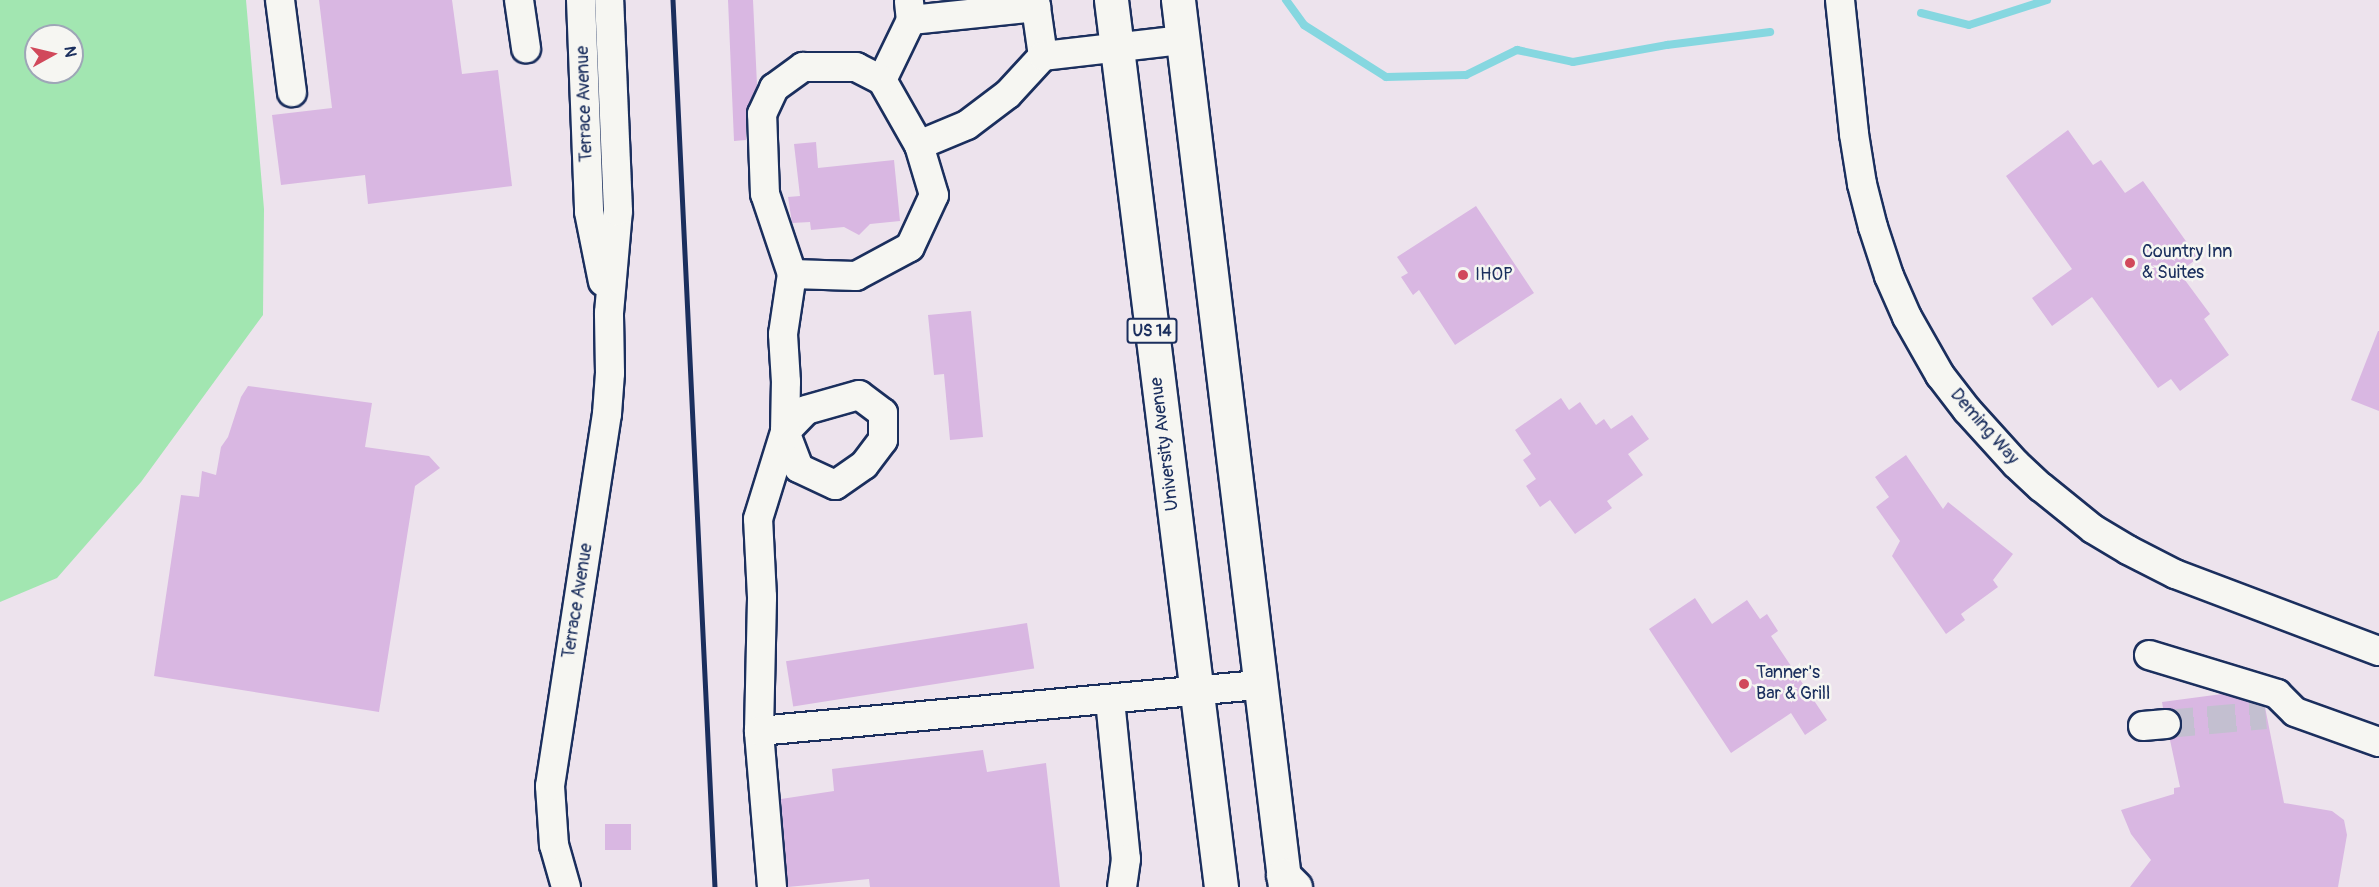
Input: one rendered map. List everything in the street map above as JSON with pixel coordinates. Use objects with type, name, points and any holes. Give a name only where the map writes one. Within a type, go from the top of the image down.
[{"type":"main road","name":"University Avenue","points":[[1111,0],[1221,887]]},
{"type":"main road","points":[[1178,0],[1258,685],[1288,883]]},
{"type":"street","points":[[280,0],[292,92]]},
{"type":"street","points":[[519,0],[526,48]]},
{"type":"street","name":"Terrace Avenue","points":[[581,0],[589,212],[609,313]]},
{"type":"street","name":"Terrace Avenue","points":[[566,887],[554,845],[550,786],[607,414],[610,373],[609,313],[618,211],[609,0]]},
{"type":"street","name":"Deming Way","points":[[1840,0],[1854,134],[1862,184],[1873,227],[1889,276],[1908,317],[1940,375],[1967,410],[1997,444],[2041,487],[2093,529],[2128,550],[2175,574],[2379,651]]},
{"type":"street","points":[[882,80],[910,10],[1035,3],[1043,56]]},
{"type":"street","points":[[919,145],[967,125],[1008,94],[1043,56],[1182,40]]},
{"type":"street","points":[[772,887],[759,732],[762,597],[758,519],[785,432],[786,382],[783,334],[792,274],[765,194],[762,114],[774,88],[803,67],[856,67],[882,80],[919,145],[934,195],[910,247],[856,276],[792,274]]},
{"type":"street","points":[[2149,655],[2277,694],[2295,712],[2379,742]]},
{"type":"street","points":[[759,732],[1258,685]]},
{"type":"street","points":[[1110,700],[1126,860],[1122,887]]},
{"type":"street","points":[[2266,715],[2295,712]]},
{"type":"green space","points":[[0,0],[246,0],[264,209],[263,315],[141,482],[57,578],[0,602]]},
{"type":"building","points":[[319,0],[452,0],[462,74],[498,70],[512,186],[368,204],[365,175],[281,185],[272,115],[332,108]]},
{"type":"building","points":[[728,0],[753,0],[757,85],[746,114],[746,140],[734,141]]},
{"type":"building","name":"Country Inn & Suites","points":[[2068,130],[2093,165],[2101,160],[2125,193],[2143,181],[2198,258],[2179,272],[2210,314],[2204,319],[2229,355],[2180,391],[2171,379],[2158,388],[2092,297],[2052,326],[2032,298],[2072,269],[2006,176]]},
{"type":"building","points":[[816,142],[818,168],[894,160],[900,221],[870,224],[859,235],[844,227],[811,230],[810,222],[792,223],[788,197],[800,196],[794,144]]},
{"type":"building","name":"IHOP","points":[[1476,206],[1534,293],[1455,345],[1419,290],[1413,295],[1401,277],[1408,273],[1397,257]]},
{"type":"building","points":[[971,311],[983,437],[950,440],[944,374],[934,375],[928,315]]},
{"type":"building","points":[[2379,331],[2379,411],[2351,400]]},
{"type":"building","points":[[248,386],[372,403],[365,447],[429,456],[440,468],[415,486],[379,712],[154,676],[181,495],[199,497],[202,471],[216,475],[221,447],[228,437],[241,397]]},
{"type":"building","points":[[1561,398],[1569,410],[1580,402],[1596,425],[1604,419],[1611,429],[1632,415],[1649,439],[1628,454],[1643,475],[1607,501],[1612,508],[1575,534],[1550,500],[1540,507],[1526,486],[1536,479],[1523,460],[1531,454],[1515,430]]},
{"type":"building","points":[[1906,455],[1943,509],[1948,502],[2013,554],[1993,580],[1998,587],[1961,614],[1965,620],[1946,634],[1892,556],[1900,541],[1876,507],[1889,497],[1875,477]]},
{"type":"building","name":"Tanner's Bar & Grill","points":[[1695,598],[1712,624],[1747,600],[1760,619],[1767,614],[1778,631],[1771,636],[1827,720],[1805,735],[1791,713],[1731,753],[1649,629]]},
{"type":"building","points":[[1027,623],[1034,668],[793,707],[786,661]]},
{"type":"building","points":[[2222,694],[2265,707],[2284,803],[2332,811],[2344,820],[2347,835],[2338,887],[2130,887],[2151,860],[2131,834],[2121,810],[2174,794],[2174,788],[2180,787],[2170,740],[2181,731],[2182,722],[2179,714],[2172,709],[2163,708],[2162,702]]},
{"type":"building","points":[[983,750],[987,772],[1046,763],[1060,887],[870,887],[869,879],[788,887],[781,799],[834,791],[832,769]]},
{"type":"building","points":[[605,824],[631,824],[631,850],[605,850]]},
{"type":"waterway","points":[[1286,0],[1304,25],[1386,77],[1466,75],[1517,50],[1573,62],[1667,45],[1770,32]]},
{"type":"waterway","points":[[1921,13],[1969,25],[2047,0]]},
{"type":"tunnel","points":[[2166,724],[2266,715]]},
{"type":"railway","points":[[673,0],[715,887]]},
{"type":"place","name":"Country Inn & Suites","points":[[2130,263]]},
{"type":"place","name":"IHOP","points":[[1463,275]]},
{"type":"place","name":"Tanner's Bar & Grill","points":[[1744,684]]}]
